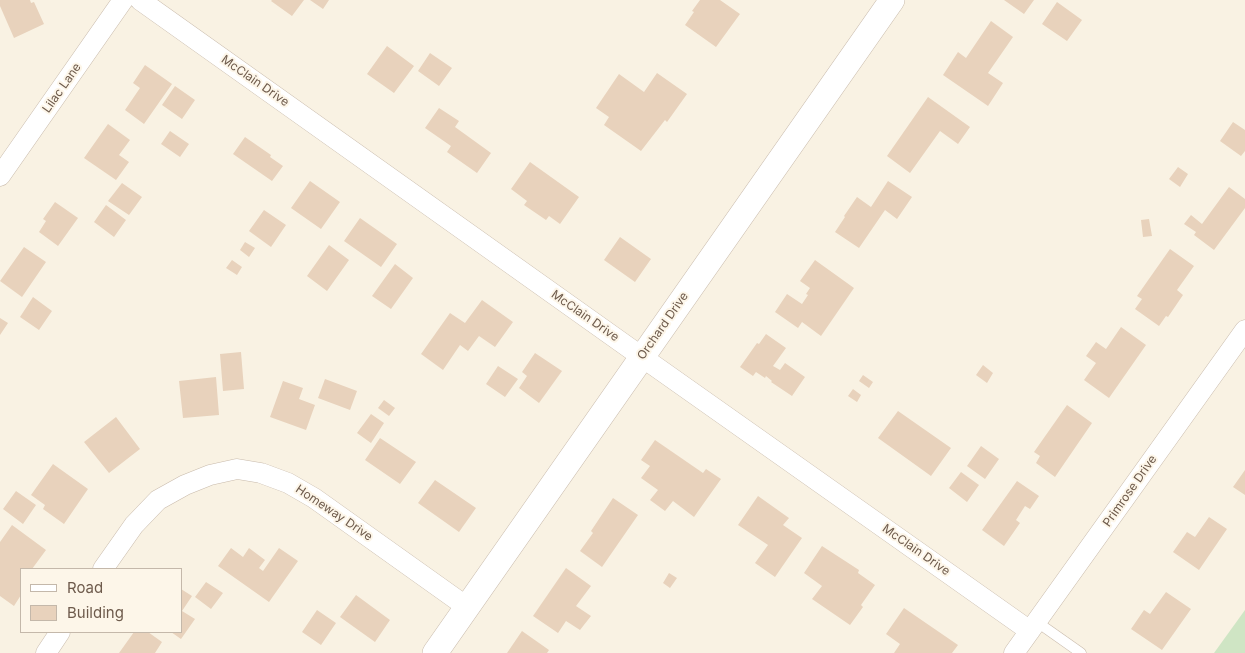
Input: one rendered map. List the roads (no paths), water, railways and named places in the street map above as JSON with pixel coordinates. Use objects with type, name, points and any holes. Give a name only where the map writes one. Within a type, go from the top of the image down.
[{"type":"street","name":"Lilac Lane","points":[[0,176],[123,0]]},
{"type":"street","name":"McClain Drive","points":[[140,0],[642,357],[1034,626]]},
{"type":"street","name":"Orchard Drive","points":[[435,653],[892,0]]},
{"type":"street","name":"Primrose Drive","points":[[1014,653],[1245,330]]},
{"type":"street","name":"Homeway Drive","points":[[104,568],[134,525],[158,500],[185,485],[210,475],[237,469],[261,473],[288,483],[314,498],[467,607]]},
{"type":"street","points":[[46,653],[59,633]]},
{"type":"lane","points":[[1034,626],[1081,653]]}]
